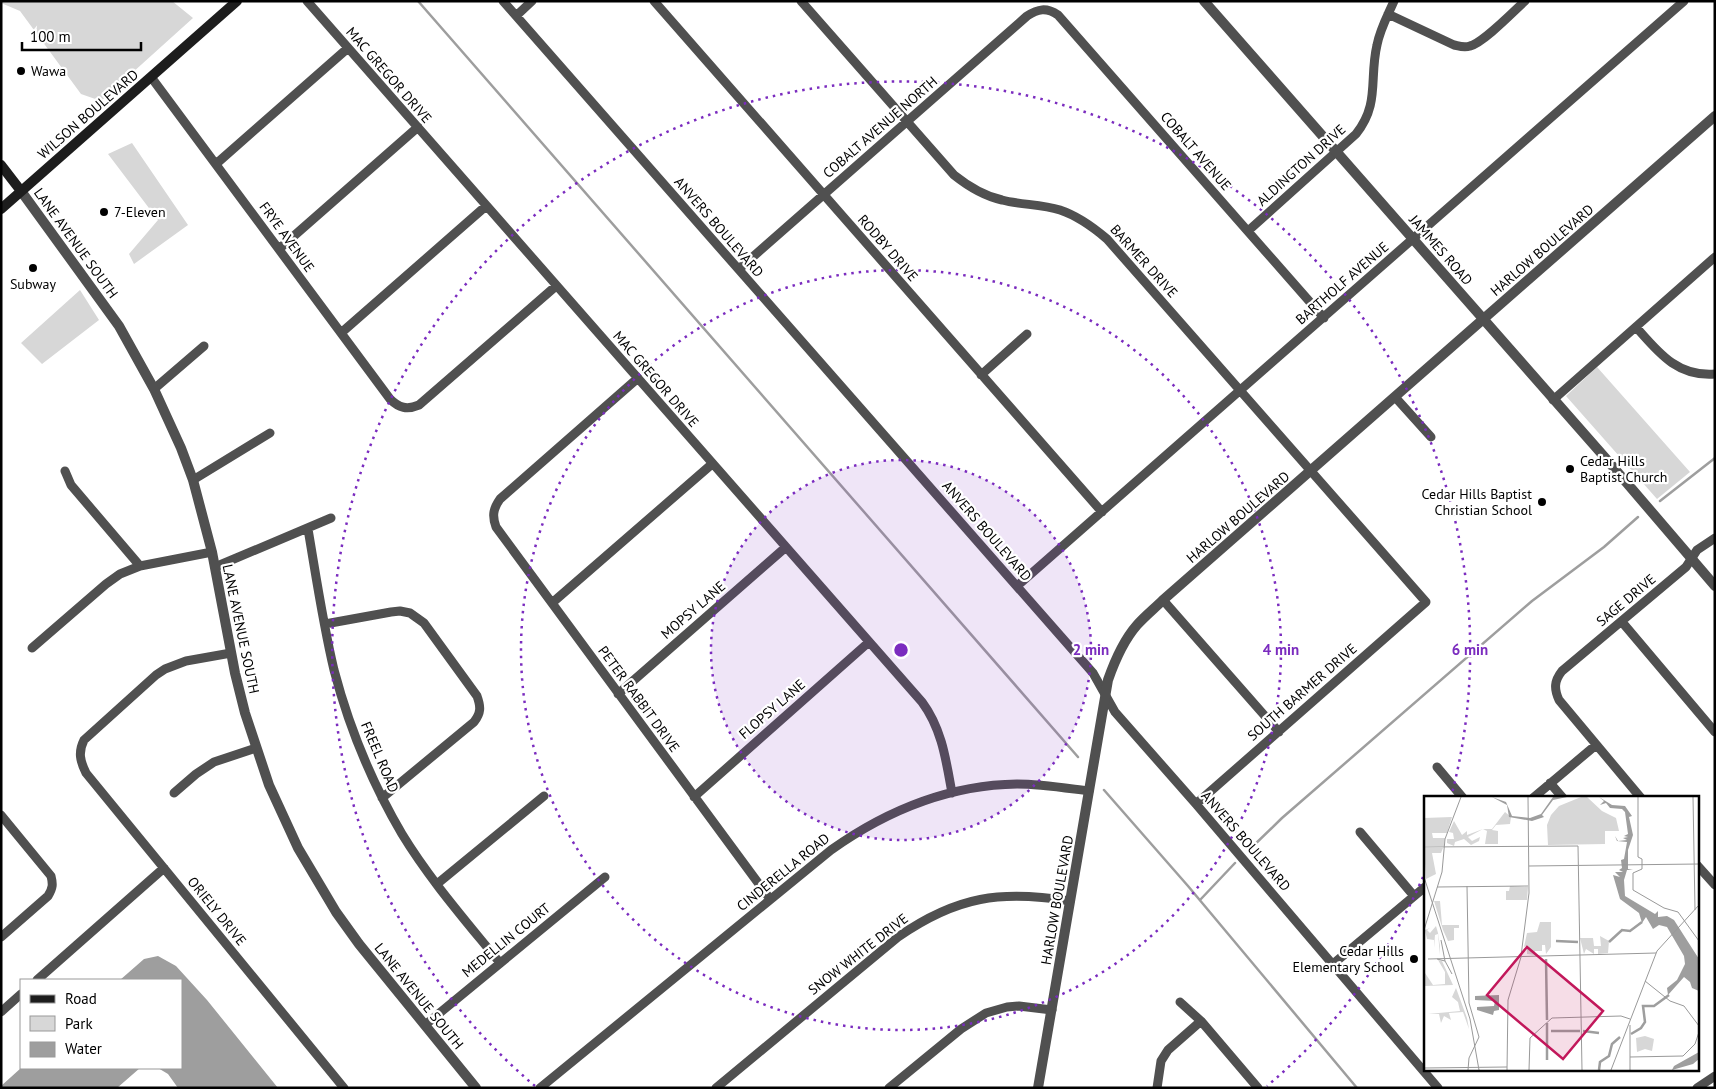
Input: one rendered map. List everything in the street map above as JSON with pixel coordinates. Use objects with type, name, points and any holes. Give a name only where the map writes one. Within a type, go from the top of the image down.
[{"type":"main road","name":"WILSON BOULEVARD","points":[[1,209],[237,1]]},
{"type":"main road","name":"LANE AVENUE SOUTH","points":[[1,165],[21,191]]},
{"type":"street","name":"MAC GREGOR DRIVE","points":[[307,1],[922,702],[936,724],[945,748],[952,793]]},
{"type":"street","name":"ANVERS BOULEVARD","points":[[503,1],[1093,673],[1115,712],[1424,1071]]},
{"type":"street","points":[[516,16],[532,1]]},
{"type":"street","name":"RODBY DRIVE","points":[[654,1],[1102,512]]},
{"type":"street","name":"BARMER DRIVE","points":[[801,1],[954,175],[977,191],[1004,200],[1060,210],[1073,215],[1107,238],[1426,602]]},
{"type":"street","name":"JAMMES ROAD","points":[[1204,1],[1715,586]]},
{"type":"street","name":"ALDINGTON DRIVE","points":[[1248,231],[1356,134],[1367,118],[1372,101],[1376,46],[1394,1]]},
{"type":"street","points":[[1388,14],[1462,47],[1470,46],[1480,40],[1525,1]]},
{"type":"street","name":"BARTHOLF AVENUE","points":[[1017,586],[1684,1]]},
{"type":"street","name":"COBALT AVENUE NORTH","points":[[739,269],[1027,16],[1043,9]]},
{"type":"street","name":"COBALT AVENUE","points":[[1043,9],[1058,15],[1324,318]]},
{"type":"street","points":[[216,164],[348,48]]},
{"type":"street","name":"FRYE AVENUE","points":[[151,77],[396,405],[404,408],[419,405],[556,286]]},
{"type":"street","name":"HARLOW BOULEVARD","points":[[1038,1088],[1105,695],[1114,662],[1124,643],[1138,624],[1163,600],[1715,116]]},
{"type":"street","points":[[279,249],[418,127]]},
{"type":"street","name":"LANE AVENUE SOUTH","points":[[21,191],[119,326],[154,389],[182,448],[212,552],[231,653],[245,713],[269,785],[283,819],[317,882],[359,944],[476,1088]]},
{"type":"street","points":[[341,333],[486,206]]},
{"type":"street","points":[[1553,400],[1715,257]]},
{"type":"street","points":[[1636,327],[1662,356],[1671,363],[1695,373],[1715,374]]},
{"type":"street","points":[[981,374],[1027,334]]},
{"type":"street","points":[[154,389],[204,346]]},
{"type":"street","name":"PETER RABBIT DRIVE","points":[[638,378],[500,500],[495,506],[493,513],[496,527],[770,899]]},
{"type":"street","points":[[1395,397],[1431,437]]},
{"type":"street","points":[[192,480],[270,433]]},
{"type":"street","points":[[552,603],[712,464]]},
{"type":"street","points":[[65,471],[70,485],[140,566]]},
{"type":"street","points":[[214,567],[331,518]]},
{"type":"street","name":"FREEL ROAD","points":[[308,529],[334,670],[360,750],[382,798],[402,834],[437,884],[500,963]]},
{"type":"street","name":"SAGE DRIVE","points":[[1596,745],[1559,700],[1555,692],[1557,677],[1686,568],[1697,550],[1715,538]]},
{"type":"street","name":"MOPSY LANE","points":[[618,694],[786,547]]},
{"type":"street","points":[[32,648],[112,578],[132,568],[212,552]]},
{"type":"street","points":[[1163,600],[1279,732]]},
{"type":"street","name":"SOUTH BARMER DRIVE","points":[[1196,804],[1426,602]]},
{"type":"street","points":[[325,624],[391,612],[410,613],[424,623],[477,696],[480,704],[481,710],[474,722],[382,798]]},
{"type":"street","points":[[1622,622],[1715,732]]},
{"type":"street","name":"FLOPSY LANE","points":[[694,796],[869,642]]},
{"type":"street","name":"ORIELY DRIVE","points":[[231,653],[186,661],[164,669],[90,733],[81,746],[81,763],[86,773],[344,1088]]},
{"type":"street","points":[[1535,796],[1596,745],[1639,796]]},
{"type":"street","points":[[174,793],[196,774],[214,762],[256,748]]},
{"type":"street","points":[[1437,767],[1461,796]]},
{"type":"street","points":[[1550,783],[1561,796]]},
{"type":"street","name":"CINDERELLA ROAD","points":[[540,1088],[831,850],[878,820],[914,804],[981,787],[1016,784],[1089,791]]},
{"type":"street","points":[[437,884],[544,796]]},
{"type":"street","points":[[1,815],[51,876],[53,884],[48,896],[1,937]]},
{"type":"street","points":[[1360,832],[1414,896]]},
{"type":"street","points":[[1698,865],[1715,885]]},
{"type":"street","points":[[38,979],[164,868]]},
{"type":"street","name":"MEDELLIN COURT","points":[[425,1025],[605,877]]},
{"type":"street","points":[[1333,964],[1424,888]]},
{"type":"street","name":"SNOW WHITE DRIVE","points":[[716,1088],[898,937],[930,917],[961,904],[1012,895],[1041,896],[1070,901]]},
{"type":"street","points":[[1,1012],[20,995]]},
{"type":"street","points":[[1180,1002],[1201,1022],[1258,1088]]},
{"type":"street","points":[[889,1088],[961,1029],[986,1013],[1007,1007],[1019,1006],[1052,1010]]},
{"type":"street","points":[[1157,1088],[1161,1061],[1168,1050],[1201,1022]]},
{"type":"street","name":"ANVERS BOULEVARD","points":[[1424,1072],[1438,1088]]},
{"type":"street","points":[[1697,1088],[1715,1076]]},
{"type":"green space","points":[[1,1],[172,1],[193,18],[101,101],[81,94],[20,11],[1,3]]},
{"type":"green space","points":[[132,143],[188,225],[134,264],[129,254],[158,220],[108,154]]},
{"type":"green space","points":[[80,290],[99,320],[42,364],[21,343]]},
{"type":"green space","points":[[1597,367],[1690,472],[1657,499],[1566,396]]},
{"type":"water","points":[[158,956],[176,966],[207,1000],[278,1088],[178,1088],[168,1074],[160,1069],[182,1069],[182,979],[121,979],[144,959]]},
{"type":"water","points":[[20,1069],[139,1069],[117,1088],[1,1088]]},
{"type":"waterway","points":[[418,1],[1078,757]]},
{"type":"waterway","points":[[1660,501],[1715,458]]},
{"type":"waterway","points":[[1249,850],[1282,818],[1532,601],[1604,547],[1638,517]]},
{"type":"waterway","points":[[1104,790],[1188,886],[1357,1088]]},
{"type":"waterway","points":[[1200,900],[1235,863]]},
{"type":"place","name":"Wawa","points":[[21,71]]},
{"type":"place","name":"7-Eleven","points":[[104,212]]},
{"type":"place","name":"Subway","points":[[33,268]]},
{"type":"place","name":"Cedar Hills Baptist Church","points":[[1570,469]]},
{"type":"place","name":"Cedar Hills Baptist Christian School","points":[[1542,502]]},
{"type":"place","name":"Cedar Hills Elementary School","points":[[1414,959]]}]
